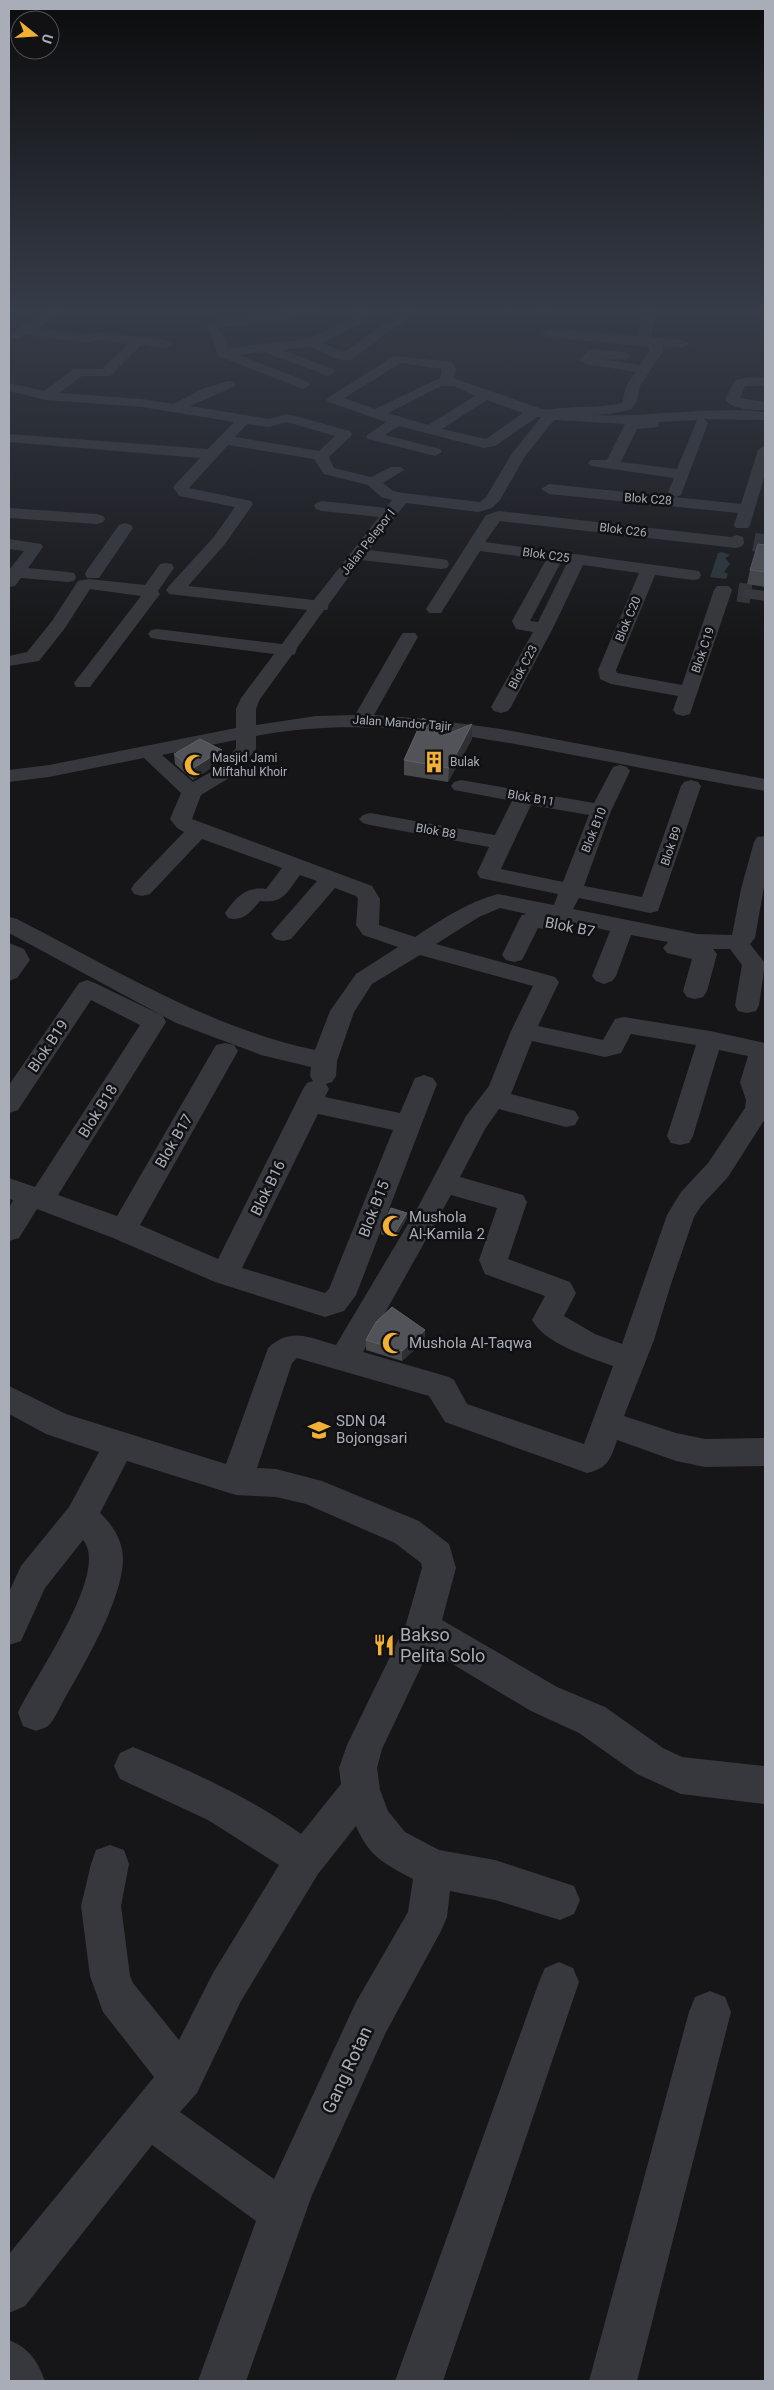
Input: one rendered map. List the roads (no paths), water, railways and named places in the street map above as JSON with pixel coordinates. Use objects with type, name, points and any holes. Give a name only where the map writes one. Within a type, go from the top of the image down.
[{"type":"street","points":[[184,423],[188,441],[185,452]]},
{"type":"street","points":[[241,423],[209,454],[181,487],[184,493],[245,504],[219,541],[175,590],[321,606]]},
{"type":"street","points":[[305,423],[338,431],[346,435],[322,456],[321,460],[329,471],[373,482],[387,494],[402,498]]},
{"type":"street","points":[[338,431],[354,423]]},
{"type":"street","points":[[394,423],[373,435],[375,438],[435,452]]},
{"type":"street","points":[[403,423],[484,444],[490,443],[530,423]]},
{"type":"street","points":[[430,430],[442,423]]},
{"type":"street","name":"Jalan Pelepor I","points":[[192,792],[227,771],[246,749],[246,709],[259,686],[289,650],[357,554],[402,498],[483,506],[492,500],[518,455],[541,423]]},
{"type":"street","points":[[570,433],[575,423]]},
{"type":"street","points":[[673,500],[701,423]]},
{"type":"street","points":[[612,465],[632,425],[708,423]]},
{"type":"street","points":[[748,423],[765,424]]},
{"type":"street","points":[[9,438],[209,454]]},
{"type":"street","points":[[224,440],[322,456]]},
{"type":"street","points":[[737,540],[765,450]]},
{"type":"street","name":"Blok C28","points":[[594,463],[681,474]]},
{"type":"street","points":[[373,482],[396,470]]},
{"type":"street","points":[[507,474],[525,476]]},
{"type":"street","name":"Blok C28","points":[[568,482],[546,484],[655,501],[673,500],[747,509]]},
{"type":"street","points":[[322,506],[390,513]]},
{"type":"street","points":[[9,513],[97,519]]},
{"type":"street","name":"Blok C26","points":[[474,545],[492,518],[507,515],[707,540],[736,543],[737,540],[754,542]]},
{"type":"street","points":[[10,544],[37,516]]},
{"type":"street","points":[[9,661],[33,657],[59,624],[83,580],[125,528]]},
{"type":"street","points":[[690,580],[707,540]]},
{"type":"street","points":[[10,544],[35,547],[13,577]]},
{"type":"street","points":[[435,608],[474,545]]},
{"type":"street","name":"Blok C25","points":[[474,545],[577,559],[647,574],[690,580],[744,593]]},
{"type":"street","points":[[357,554],[440,564]]},
{"type":"street","name":"Blok C23","points":[[545,626],[532,627],[522,625],[521,621],[556,556]]},
{"type":"street","name":"Blok C23","points":[[502,707],[545,626],[577,559]]},
{"type":"street","points":[[84,683],[166,568]]},
{"type":"street","name":"Blok C20","points":[[647,574],[606,670],[607,676],[689,692]]},
{"type":"street","points":[[13,577],[83,580],[150,592],[298,608]]},
{"type":"street","name":"Blok C19","points":[[683,710],[689,692],[744,593]]},
{"type":"street","points":[[157,634],[289,650]]},
{"type":"street","points":[[362,719],[410,637]]},
{"type":"street","name":"Jalan Mandor Tajir","points":[[9,776],[49,771],[150,750],[307,722],[362,719],[427,724],[494,733],[765,784]]},
{"type":"street","points":[[150,750],[154,758],[192,792],[181,820],[198,830],[364,891],[369,899],[367,925],[372,930],[417,947],[546,982],[523,1030],[501,1089],[475,1123],[444,1183],[344,1359]]},
{"type":"street","name":"Blok B10","points":[[562,914],[601,811],[620,771]]},
{"type":"street","name":"Blok B11","points":[[461,786],[601,811]]},
{"type":"street","name":"Blok B9","points":[[571,890],[650,906],[691,786]]},
{"type":"street","points":[[524,797],[488,873],[571,890]]},
{"type":"street","name":"Blok B8","points":[[370,819],[502,843]]},
{"type":"street","points":[[142,889],[198,830]]},
{"type":"street","points":[[747,1005],[754,964],[740,940],[765,842]]},
{"type":"street","points":[[236,913],[255,894],[272,896],[295,866]]},
{"type":"street","points":[[283,934],[331,879]]},
{"type":"street","name":"Blok B16","points":[[225,1274],[318,1082],[342,1011],[364,978],[471,912],[498,901],[562,914],[621,931]]},
{"type":"street","name":"Blok B7","points":[[514,955],[530,920],[621,931],[705,954],[695,991]]},
{"type":"street","points":[[9,924],[185,1016],[270,1049],[318,1082],[407,1124]]},
{"type":"street","points":[[604,976],[621,931],[697,941],[740,940]]},
{"type":"street","name":"Blok B18","points":[[9,1230],[27,1195],[154,1022],[87,988]]},
{"type":"street","name":"Blok B19","points":[[9,1104],[87,988]]},
{"type":"street","points":[[236,1480],[279,1357],[288,1348],[296,1346],[438,1386],[443,1389],[456,1413],[587,1459],[592,1458],[598,1450],[681,1215],[691,1199],[724,1162],[735,1142],[752,1122],[758,1110],[759,1100],[754,1094],[753,1088],[754,1071],[764,1051],[710,1039],[624,1024],[612,1047],[606,1049],[523,1030]]},
{"type":"street","points":[[680,1136],[710,1039]]},
{"type":"street","name":"Blok B17","points":[[123,1230],[225,1051]]},
{"type":"street","name":"Blok B15","points":[[225,1274],[325,1305],[334,1303],[341,1295],[424,1084]]},
{"type":"street","points":[[494,1099],[566,1118]]},
{"type":"street","points":[[444,1183],[512,1202],[493,1260],[495,1266],[560,1290],[561,1293],[548,1320],[584,1343],[631,1360]]},
{"type":"street","points":[[27,1195],[123,1230],[225,1274]]},
{"type":"street","points":[[9,1399],[56,1425],[236,1480],[276,1483],[310,1491],[407,1532],[437,1555],[439,1568],[422,1627],[365,1745],[358,1768],[361,1790],[374,1824],[391,1846],[434,1869],[495,1880],[560,1900]]},
{"type":"street","points":[[606,1423],[687,1449],[718,1454],[753,1451],[765,1452]]},
{"type":"street","points":[[9,1629],[33,1577],[81,1517],[120,1443]]},
{"type":"street","points":[[36,1713],[96,1602],[105,1564],[104,1543],[92,1525],[81,1517]]},
{"type":"street","points":[[422,1627],[544,1699],[592,1720],[650,1761],[680,1775],[721,1782],[765,1785]]},
{"type":"street","points":[[133,1766],[181,1786],[238,1814],[271,1834],[304,1860]]},
{"type":"street","points":[[9,2290],[148,2116],[182,2078],[227,1987],[304,1860],[361,1790]]},
{"type":"street","points":[[110,1864],[101,1906],[110,1976],[118,1997],[182,2078]]},
{"type":"street","name":"Gang Rotan","points":[[222,2381],[282,2212],[372,2017],[428,1917],[434,1869]]},
{"type":"street","points":[[419,2381],[559,1982]]},
{"type":"street","points":[[613,2381],[710,2012]]},
{"type":"street","points":[[148,2116],[282,2212]]},
{"type":"street","points":[[9,2364],[21,2381]]},
{"type":"tunnel","points":[[754,542],[765,544]]},
{"type":"tunnel","points":[[738,592],[751,594]]},
{"type":"place","name":"Bulak","points":[[434,762]]},
{"type":"place","name":"Masjid Jami Miftahul Khoir","points":[[195,765]]},
{"type":"place","name":"Mushola Al-Kamila 2","points":[[393,1226]]},
{"type":"place","name":"Mushola Al-Taqwa","points":[[393,1343]]},
{"type":"place","name":"SDN 04 Bojongsari","points":[[319,1430]]},
{"type":"place","name":"Bakso Pelita Solo","points":[[384,1645]]}]
